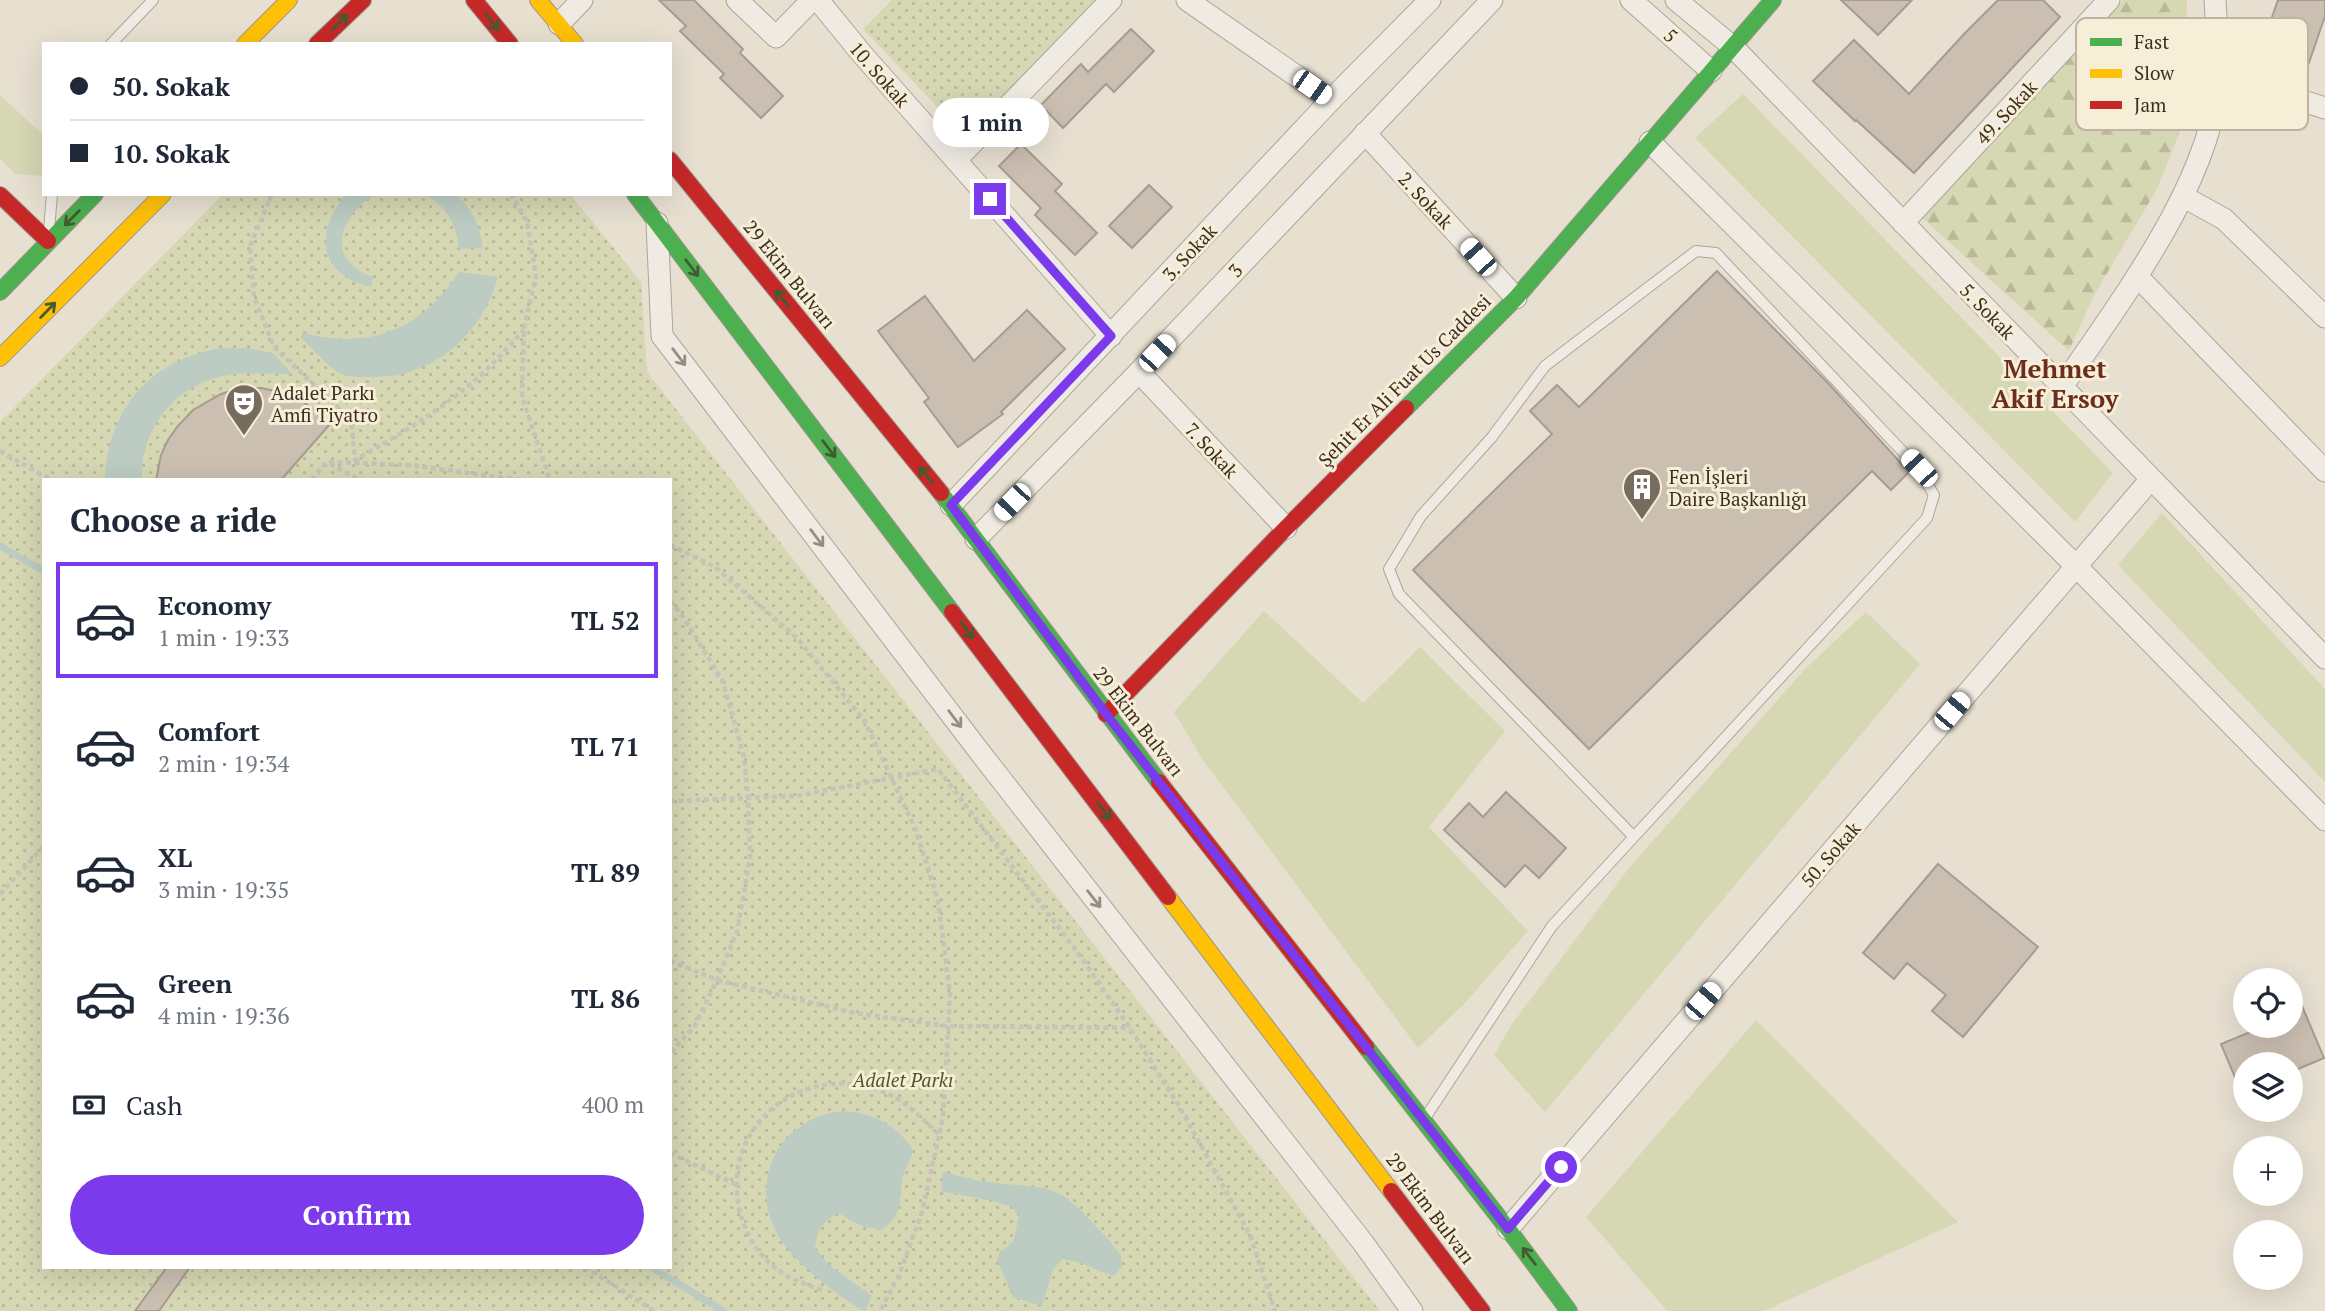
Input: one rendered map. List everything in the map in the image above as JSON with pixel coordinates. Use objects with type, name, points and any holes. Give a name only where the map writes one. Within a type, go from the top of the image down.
[{"type":"main road","points":[[247,42],[289,0]]},
{"type":"main road","points":[[319,42],[363,0]]},
{"type":"main road","points":[[474,0],[508,42]]},
{"type":"main road","points":[[538,0],[573,42]]},
{"type":"main road","points":[[553,0],[559,24]]},
{"type":"main road","name":"Şehit Er Ali Fuat Us Caddesi","points":[[1106,714],[1286,528],[1516,298],[1773,0]]},
{"type":"main road","name":"29 Ekim Bulvarı","points":[[672,162],[951,505],[1106,714],[1570,1311]]},
{"type":"main road","points":[[0,195],[48,241]]},
{"type":"main road","points":[[0,292],[93,196]]},
{"type":"main road","points":[[0,358],[161,196]]},
{"type":"main road","name":"29 Ekim Bulvarı","points":[[637,196],[1482,1311]]},
{"type":"street","points":[[559,24],[582,0]]},
{"type":"street","points":[[737,0],[776,37],[812,0]]},
{"type":"street","name":"10. Sokak","points":[[818,0],[862,54],[1111,336]]},
{"type":"street","points":[[956,160],[1111,0]]},
{"type":"street","points":[[1187,0],[1331,100]]},
{"type":"street","name":"3. Sokak","points":[[951,505],[1331,100],[1430,0]]},
{"type":"street","name":"3","points":[[976,539],[1139,372],[1492,0]]},
{"type":"street","name":"5","points":[[1631,0],[1711,71]]},
{"type":"street","name":"5. Sokak","points":[[1676,0],[1733,47],[2325,658]]},
{"type":"street","name":"49. Sokak","points":[[2092,18],[2109,0]]},
{"type":"street","points":[[2215,0],[2216,18]]},
{"type":"street","name":"49. Sokak","points":[[1903,223],[2076,36]]},
{"type":"street","points":[[2308,101],[2325,106]]},
{"type":"street","points":[[2062,387],[2137,276],[2183,197],[2208,130]]},
{"type":"street","name":"2. Sokak","points":[[1365,133],[1516,298]]},
{"type":"street","points":[[1650,142],[2076,566],[2325,820]]},
{"type":"street","points":[[2183,197],[2224,219],[2325,317]]},
{"type":"street","points":[[657,221],[662,336],[982,755],[1364,1244],[1412,1311]]},
{"type":"street","points":[[2137,276],[2325,471]]},
{"type":"street","name":"7. Sokak","points":[[1139,372],[1286,528]]},
{"type":"street","name":"50. Sokak","points":[[1508,1229],[2151,479]]},
{"type":"lane","points":[[113,42],[153,0]]},
{"type":"lane","points":[[48,241],[52,196]]},
{"type":"lane","points":[[1423,1121],[1552,926],[1634,837],[1927,518],[1934,495],[1919,468],[1716,253],[1696,251],[1545,366],[1492,437],[1421,516],[1389,569],[1399,594],[1634,837]]},
{"type":"path","points":[[271,196],[250,246],[254,298],[274,347],[351,420],[355,460],[391,440],[443,405],[483,373],[524,330]]},
{"type":"path","points":[[512,196],[527,222],[536,276],[524,330],[522,397],[549,478]]},
{"type":"path","points":[[0,451],[47,478]]},
{"type":"path","points":[[314,478],[327,462]]},
{"type":"path","points":[[327,462],[357,478]]},
{"type":"path","points":[[327,462],[410,465],[505,478]]},
{"type":"path","points":[[672,546],[715,567],[797,638],[864,720],[915,828],[938,900],[950,994],[943,1118],[922,1212],[899,1275],[880,1311]]},
{"type":"path","points":[[672,603],[684,618],[723,682],[744,757],[750,858],[737,932],[694,1027],[672,1051]]},
{"type":"path","points":[[672,801],[796,796],[938,769],[1078,953],[1130,1028],[1183,1113],[1250,1235],[1275,1311]]},
{"type":"path","points":[[0,894],[42,848]]},
{"type":"path","points":[[672,962],[717,980],[855,1013],[948,1026],[1130,1028]]},
{"type":"path","points":[[822,1290],[796,1282],[773,1266],[755,1246],[742,1222],[736,1195],[738,1168],[746,1142],[761,1119],[782,1101],[806,1088],[833,1083],[860,1084],[886,1093],[909,1108],[939,1135]]},
{"type":"path","points":[[672,1154],[737,1185]]},
{"type":"path","points":[[588,1269],[654,1311]]},
{"type":"green space","points":[[892,0],[1097,0],[967,138],[863,29]]},
{"type":"green space","points":[[2123,0],[2187,0],[2187,18],[2106,18]]},
{"type":"green space","points":[[2076,49],[2076,130],[2180,130],[2157,189],[2093,297],[2069,351],[1917,213]]},
{"type":"green space","points":[[1743,94],[2113,473],[2075,522],[1695,138]]},
{"type":"green space","points":[[0,95],[42,134],[42,176],[15,174],[0,159]]},
{"type":"green space","name":"Adalet Parkı","points":[[221,196],[572,196],[641,282],[647,372],[1380,1311],[0,1311],[0,422]]},
{"type":"green space","points":[[2162,513],[2325,689],[2325,782],[2118,565]]},
{"type":"green space","points":[[1264,611],[1363,703],[1420,647],[1505,731],[1429,827],[1528,931],[1464,1004],[1418,1048],[1203,760],[1174,712]]},
{"type":"green space","points":[[1866,612],[1920,664],[1545,1112],[1494,1055],[1512,1024],[1629,868],[1805,669]]},
{"type":"green space","points":[[1756,1020],[1958,1222],[1764,1311],[1667,1311],[1586,1217]]},
{"type":"shaded area","points":[[345,196],[373,196],[353,213],[342,237],[342,249],[347,260],[357,270],[373,277],[371,287],[353,281],[331,262],[326,237],[336,209]]},
{"type":"shaded area","points":[[427,196],[458,196],[475,219],[483,248],[459,249],[453,224],[438,204]]},
{"type":"shaded area","points":[[459,272],[498,277],[491,298],[467,334],[452,349],[416,370],[395,375],[348,376],[331,367],[300,337],[304,333],[351,339],[393,330],[412,321],[429,308]]},
{"type":"shaded area","points":[[221,348],[247,348],[273,353],[292,374],[237,374],[217,377],[199,384],[168,407],[157,423],[148,440],[142,478],[105,478],[108,453],[115,430],[138,391],[154,376],[196,354]]},
{"type":"shaded area","points":[[842,1111],[883,1121],[907,1141],[913,1150],[903,1176],[899,1206],[889,1224],[882,1230],[870,1228],[839,1213],[825,1223],[818,1236],[815,1248],[828,1264],[872,1296],[865,1311],[832,1290],[790,1252],[772,1222],[766,1200],[767,1179],[773,1159],[784,1141],[799,1127],[819,1116]]},
{"type":"shaded area","points":[[943,1172],[979,1181],[1045,1188],[1062,1195],[1078,1207],[1110,1241],[1121,1256],[1122,1267],[1113,1276],[1078,1262],[1062,1259],[1053,1270],[1042,1306],[1013,1297],[997,1260],[1000,1252],[1013,1242],[1019,1216],[1012,1207],[941,1191]]},
{"type":"building","points":[[659,0],[694,0],[743,49],[740,53],[783,96],[761,118],[720,78],[724,74],[680,31],[686,26]]},
{"type":"building","points":[[1841,0],[1912,0],[1878,35]]},
{"type":"building","points":[[1998,0],[2043,0],[2060,17],[1914,173],[1813,81],[1854,40],[1909,94]]},
{"type":"building","points":[[2278,0],[2325,0],[2325,16],[2308,66],[2308,18],[2272,18]]},
{"type":"building","points":[[1131,29],[1154,51],[1114,92],[1106,84],[1063,128],[1041,105],[1081,64],[1088,72]]},
{"type":"building","points":[[1021,144],[1062,184],[1055,191],[1097,233],[1075,255],[1035,215],[1041,208],[999,166]]},
{"type":"building","points":[[1149,185],[1172,207],[1132,248],[1109,226]]},
{"type":"building","name":"Fen İşleri Daire Başkanlığı","points":[[1717,271],[1827,382],[1909,472],[1891,490],[1872,471],[1589,749],[1413,570],[1552,434],[1530,411],[1557,385],[1579,407]]},
{"type":"building","points":[[925,296],[974,361],[1027,310],[1065,349],[1001,412],[1003,414],[958,447],[924,402],[929,398],[878,331]]},
{"type":"building","name":"Adalet Parkı Amfi Tiyatro","points":[[261,388],[285,393],[299,399],[330,424],[283,478],[156,478],[161,455],[177,427],[193,410],[221,394],[237,389]]},
{"type":"building","points":[[1506,792],[1566,848],[1539,878],[1525,865],[1505,887],[1444,830],[1469,803],[1483,817]]},
{"type":"building","points":[[1938,864],[2038,947],[1963,1037],[1932,1011],[1946,995],[1907,963],[1894,979],[1863,953]]},
{"type":"building","points":[[2303,1008],[2324,1058],[2303,1067],[2303,1052],[2233,1052],[2233,1072],[2221,1044],[2236,1038],[2303,1038]]},
{"type":"building","points":[[166,1269],[189,1269],[159,1311],[135,1311]]},
{"type":"waterway","points":[[0,546],[42,570]]},
{"type":"waterway","points":[[654,1269],[723,1311]]},
{"type":"traffic: fast","points":[[1406,408],[1516,298],[1773,0]]},
{"type":"traffic: fast","points":[[0,292],[93,196]]},
{"type":"traffic: fast","points":[[637,196],[952,612]]},
{"type":"traffic: fast","points":[[941,493],[1159,782]]},
{"type":"traffic: fast","points":[[1366,1047],[1569,1311]]},
{"type":"traffic: slow","points":[[247,42],[289,0]]},
{"type":"traffic: slow","points":[[538,0],[573,42]]},
{"type":"traffic: slow","points":[[0,358],[161,196]]},
{"type":"traffic: slow","points":[[1168,897],[1391,1191]]},
{"type":"traffic: jam","points":[[319,42],[363,0]]},
{"type":"traffic: jam","points":[[474,0],[508,42]]},
{"type":"traffic: jam","points":[[672,162],[941,493]]},
{"type":"traffic: jam","points":[[0,195],[48,241]]},
{"type":"traffic: jam","points":[[1106,714],[1406,408]]},
{"type":"traffic: jam","points":[[952,612],[1168,897]]},
{"type":"traffic: jam","points":[[1159,782],[1366,1047]]},
{"type":"traffic: jam","points":[[1391,1191],[1482,1311]]},
{"type":"place","name":"Adalet Parkı Amfi Tiyatro","points":[[244,437]]},
{"type":"place","name":"Fen İşleri Daire Başkanlığı","points":[[1642,521]]},
{"type":"district","name":"Mehmet Akif Ersoy","points":[[2055,383]]},
{"type":"route","points":[[990,199],[1111,336],[951,505],[1106,714],[1508,1229],[1561,1167]]}]
